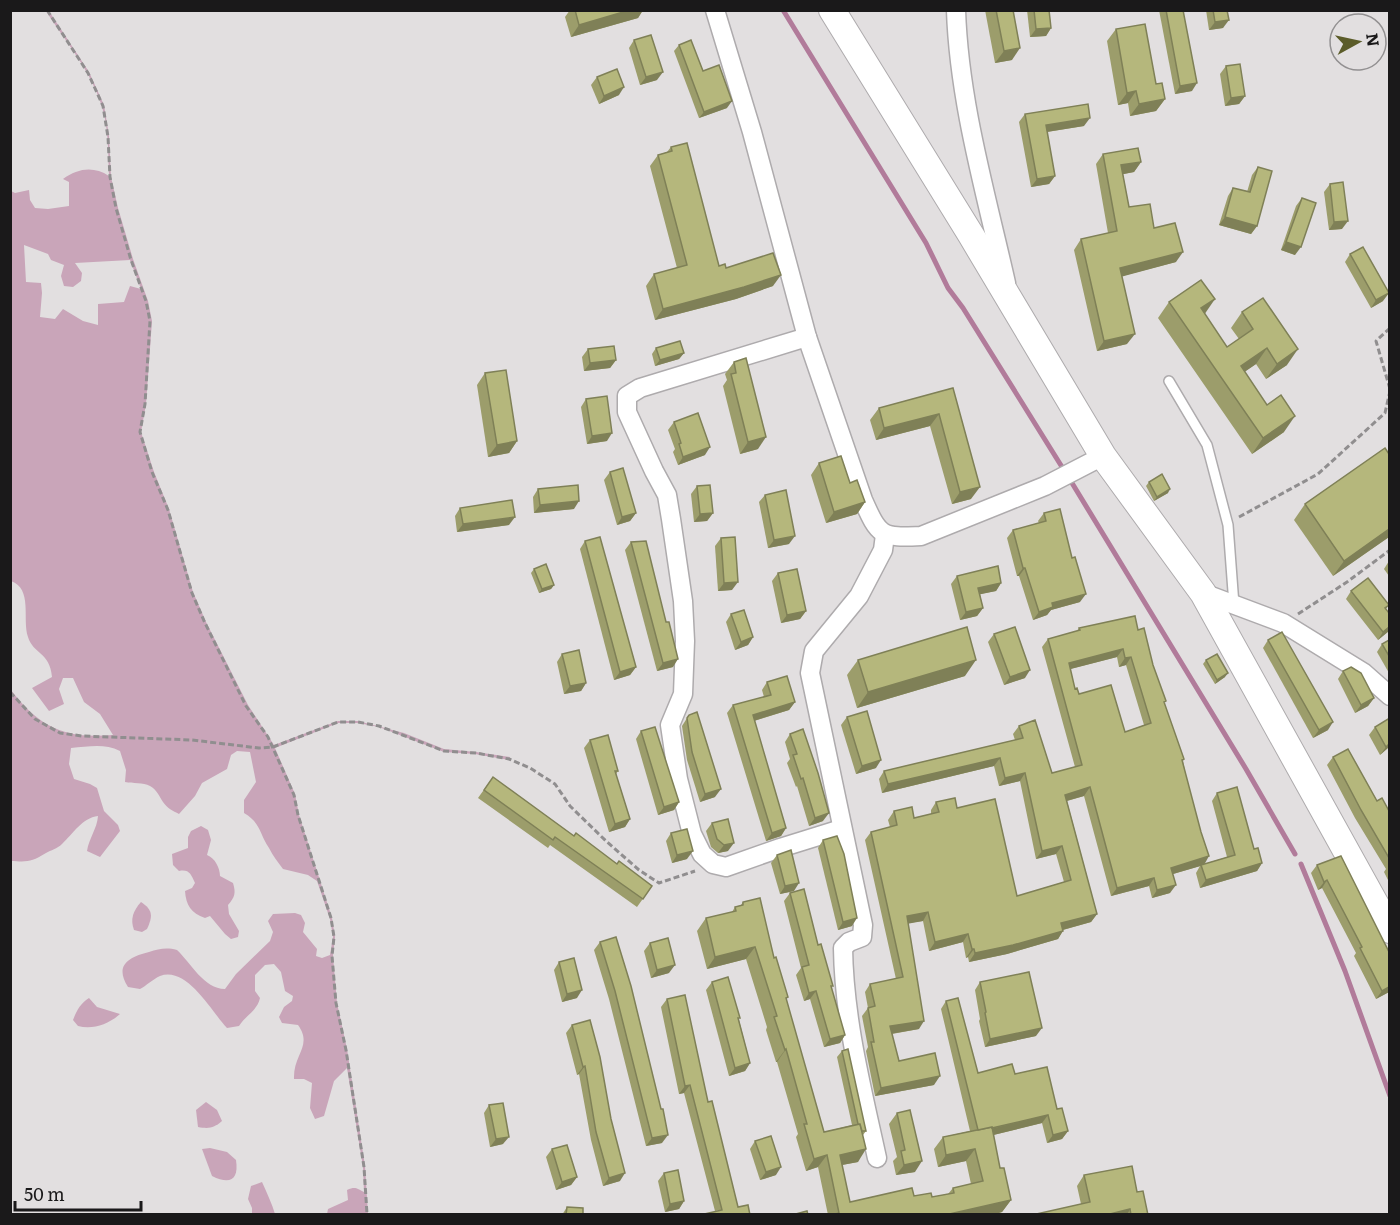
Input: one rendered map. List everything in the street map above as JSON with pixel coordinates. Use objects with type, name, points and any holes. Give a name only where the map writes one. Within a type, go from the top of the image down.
[{"type":"street","points":[[715,10],[752,132],[807,337],[872,521],[885,535],[921,536],[1045,486],[1103,456]]},
{"type":"street","points":[[831,10],[1009,298],[1103,456],[1203,593],[1389,930]]},
{"type":"street","points":[[957,10],[957,38],[968,114],[1009,298]]},
{"type":"street","points":[[807,337],[640,388],[627,396],[627,412],[667,495],[682,601],[684,641],[683,694],[670,725],[678,779],[693,834],[702,854],[713,864],[726,867],[842,830]]},
{"type":"street","points":[[877,1158],[853,1050],[843,948],[849,942],[862,937],[863,925],[810,673],[814,651],[859,596],[883,550],[885,535]]},
{"type":"street","points":[[1203,593],[1283,624],[1364,673],[1389,696]]},
{"type":"lane","points":[[1169,381],[1207,445],[1228,525],[1234,605]]},
{"type":"path","points":[[47,10],[88,73],[103,106],[108,136],[110,177],[116,208],[146,301],[150,321],[145,404],[140,432],[152,472],[162,492],[200,613],[231,678],[273,747],[294,795],[298,815],[331,918],[334,937],[332,956],[336,1003],[346,1050],[364,1167],[367,1215]]},
{"type":"path","points":[[1228,525],[1318,474],[1385,412],[1389,390],[1376,341],[1389,328]]},
{"type":"path","points":[[1283,624],[1347,582],[1389,549]]},
{"type":"path","points":[[10,692],[35,719],[60,733],[273,747],[338,722],[358,722],[379,726],[444,751],[476,753],[509,759],[530,768],[555,784],[570,806],[606,841],[639,870],[659,883],[713,864]]},
{"type":"shaded area","points":[[46,11],[49,11],[89,72],[104,105],[109,136],[111,177],[152,321],[146,404],[141,432],[169,509],[193,592],[248,705],[274,745],[338,721],[358,721],[404,733],[444,749],[510,757],[509,760],[475,754],[444,752],[379,727],[358,723],[338,723],[275,748],[295,794],[299,815],[332,918],[335,937],[333,956],[337,1003],[347,1049],[365,1166],[368,1214],[327,1214],[328,1209],[348,1200],[347,1190],[354,1188],[364,1192],[363,1167],[347,1068],[334,1081],[324,1116],[315,1119],[310,1108],[312,1083],[304,1079],[294,1079],[294,1070],[303,1045],[302,1032],[298,1025],[282,1023],[279,1017],[284,1007],[292,1001],[293,996],[285,991],[281,972],[274,964],[265,965],[255,975],[255,991],[260,998],[256,1006],[239,1026],[227,1028],[198,992],[180,978],[170,975],[160,976],[140,989],[128,987],[124,979],[123,968],[130,959],[153,951],[169,949],[177,950],[211,985],[225,989],[236,974],[270,941],[273,932],[268,921],[273,914],[301,915],[305,923],[303,932],[317,949],[316,956],[322,958],[330,955],[333,937],[330,919],[317,881],[308,875],[283,869],[272,854],[257,825],[244,813],[244,800],[256,782],[250,752],[237,751],[231,755],[227,769],[202,783],[195,796],[179,814],[166,806],[150,786],[125,782],[126,770],[120,751],[102,746],[71,748],[69,764],[74,779],[97,788],[104,811],[118,825],[120,831],[100,857],[87,851],[98,816],[92,817],[82,823],[56,848],[33,860],[11,861],[11,690],[32,714],[55,728],[81,735],[113,735],[100,714],[84,702],[73,678],[63,678],[59,689],[64,704],[49,711],[32,688],[52,677],[51,669],[45,658],[30,643],[26,630],[24,597],[18,585],[11,581],[11,191],[15,193],[29,190],[30,200],[35,208],[69,206],[69,182],[63,179],[74,172],[86,170],[98,171],[109,176],[106,124],[98,94],[85,69]],"holes":[[[24,245],[48,254],[51,260],[64,265],[61,276],[64,286],[73,287],[81,281],[82,273],[75,263],[130,260],[141,289],[130,286],[124,302],[98,304],[98,325],[83,321],[63,309],[55,319],[40,317],[41,283],[26,282]]]},
{"type":"shaded area","points":[[201,826],[208,830],[211,840],[207,855],[216,864],[220,876],[233,883],[234,895],[228,905],[229,914],[239,931],[238,937],[231,939],[210,916],[205,918],[193,911],[188,904],[185,891],[192,888],[195,883],[189,873],[179,871],[173,865],[172,854],[188,848],[188,837],[191,831]]},
{"type":"shaded area","points":[[141,902],[150,911],[151,917],[147,929],[142,932],[134,930],[132,922],[134,912]]},
{"type":"shaded area","points":[[89,998],[97,1007],[120,1014],[100,1025],[78,1026],[73,1020],[79,1008]]},
{"type":"shaded area","points":[[206,1102],[217,1110],[222,1121],[211,1127],[198,1127],[196,1110]]},
{"type":"shaded area","points":[[210,1148],[227,1152],[236,1160],[236,1172],[232,1179],[224,1180],[212,1176],[202,1149]]},
{"type":"shaded area","points":[[262,1182],[275,1214],[252,1214],[248,1199],[251,1186]]},
{"type":"building","points":[[575,10],[630,10],[579,25]]},
{"type":"building","points":[[996,10],[1013,10],[1020,48],[1004,51]]},
{"type":"building","points":[[1034,10],[1049,10],[1051,28],[1036,29]]},
{"type":"building","points":[[1166,10],[1183,10],[1197,83],[1180,86]]},
{"type":"building","points":[[1213,10],[1227,10],[1229,20],[1215,22]]},
{"type":"building","points":[[1145,24],[1156,84],[1162,83],[1165,99],[1139,104],[1136,91],[1127,93],[1116,29]]},
{"type":"building","points":[[651,35],[663,72],[646,77],[634,40]]},
{"type":"building","points":[[691,40],[703,71],[719,65],[732,101],[704,112],[679,45]]},
{"type":"building","points":[[1240,64],[1245,96],[1231,98],[1226,66]]},
{"type":"building","points":[[617,69],[624,87],[604,96],[597,77]]},
{"type":"building","points":[[1088,104],[1090,118],[1046,125],[1055,176],[1037,179],[1025,114]]},
{"type":"building","points":[[687,143],[719,266],[725,264],[726,268],[773,253],[781,275],[663,309],[654,274],[687,265],[658,155],[672,151],[671,147]]},
{"type":"building","points":[[1138,148],[1141,162],[1121,165],[1129,207],[1150,204],[1154,228],[1175,223],[1183,252],[1120,268],[1135,334],[1104,341],[1081,239],[1117,231],[1103,154]]},
{"type":"building","points":[[1258,167],[1272,171],[1257,226],[1225,217],[1233,188],[1250,192]]},
{"type":"building","points":[[1343,182],[1348,221],[1334,222],[1330,184]]},
{"type":"building","points":[[1302,198],[1316,203],[1301,247],[1286,242]]},
{"type":"building","points":[[1363,247],[1389,293],[1376,300],[1350,254]]},
{"type":"building","points":[[1201,280],[1215,299],[1201,308],[1227,347],[1253,329],[1242,312],[1263,298],[1298,349],[1277,364],[1267,348],[1241,366],[1267,405],[1281,395],[1295,416],[1263,438],[1169,302]]},
{"type":"building","points":[[680,341],[684,353],[660,360],[656,348]]},
{"type":"building","points":[[614,346],[616,360],[590,363],[588,349]]},
{"type":"building","points":[[746,358],[766,437],[748,442],[731,374],[736,373],[734,362]]},
{"type":"building","points":[[506,370],[517,441],[497,445],[485,373]]},
{"type":"building","points":[[953,388],[980,487],[960,492],[939,414],[884,428],[879,408]]},
{"type":"building","points":[[607,396],[612,433],[592,436],[586,399]]},
{"type":"building","points":[[698,413],[710,447],[683,457],[674,422]]},
{"type":"building","points":[[1385,448],[1389,454],[1389,529],[1344,561],[1305,504]]},
{"type":"building","points":[[841,456],[850,483],[857,480],[865,502],[834,512],[819,463]]},
{"type":"building","points":[[623,468],[636,513],[622,517],[610,472]]},
{"type":"building","points":[[1162,474],[1170,489],[1157,497],[1149,482]]},
{"type":"building","points":[[578,485],[579,501],[540,505],[538,489]]},
{"type":"building","points":[[710,485],[713,513],[700,514],[697,486]]},
{"type":"building","points":[[786,490],[795,536],[774,540],[765,495]]},
{"type":"building","points":[[512,500],[515,517],[463,524],[460,508]]},
{"type":"building","points":[[1060,509],[1072,558],[1075,557],[1086,594],[1052,603],[1053,607],[1039,612],[1025,568],[1023,568],[1013,530],[1046,521],[1044,513]]},
{"type":"building","points":[[600,537],[636,667],[620,672],[585,541]]},
{"type":"building","points":[[735,537],[738,582],[724,583],[721,538]]},
{"type":"building","points":[[646,541],[666,622],[669,622],[678,659],[663,663],[631,542]]},
{"type":"building","points":[[546,564],[554,585],[542,589],[534,569]]},
{"type":"building","points":[[998,566],[1001,583],[978,588],[983,608],[966,612],[957,576]]},
{"type":"building","points":[[797,569],[806,611],[787,615],[778,573]]},
{"type":"building","points":[[1368,578],[1389,605],[1385,608],[1389,613],[1389,627],[1383,632],[1351,591]]},
{"type":"building","points":[[744,610],[753,637],[741,642],[731,614]]},
{"type":"building","points":[[1135,616],[1138,630],[1144,628],[1153,665],[1166,701],[1164,702],[1184,759],[1182,760],[1209,856],[1171,868],[1176,885],[1157,890],[1154,878],[1117,888],[1090,787],[1065,795],[1097,914],[1061,923],[1063,931],[975,953],[968,934],[935,942],[928,912],[907,916],[924,1021],[890,1026],[899,1061],[935,1053],[940,1076],[881,1088],[871,1042],[874,1042],[868,1008],[875,1006],[870,984],[903,977],[871,832],[897,825],[894,811],[912,807],[914,818],[939,812],[936,802],[955,798],[957,808],[995,799],[1017,896],[1071,880],[1062,846],[1042,851],[1025,773],[1005,778],[1000,758],[888,784],[884,771],[1023,738],[1019,726],[1035,720],[1052,773],[1082,765],[1048,639],[1080,630],[1079,628]],"holes":[[[1123,649],[1125,658],[1131,657],[1151,723],[1125,732],[1111,685],[1079,694],[1077,688],[1075,689],[1069,663]]]},
{"type":"building","points":[[967,627],[976,660],[868,692],[858,660]]},
{"type":"building","points":[[1015,627],[1030,670],[1010,677],[994,634]]},
{"type":"building","points":[[1282,632],[1333,722],[1319,730],[1268,640]]},
{"type":"building","points":[[1389,640],[1389,656],[1382,644]]},
{"type":"building","points":[[579,650],[586,683],[570,686],[562,654]]},
{"type":"building","points":[[1217,654],[1228,673],[1217,680],[1206,660]]},
{"type":"building","points":[[1351,667],[1361,673],[1374,698],[1361,705],[1343,671]]},
{"type":"building","points":[[787,676],[795,702],[753,715],[786,828],[772,833],[733,705],[771,695],[767,682]]},
{"type":"building","points":[[867,711],[881,760],[862,766],[847,717]]},
{"type":"building","points":[[697,712],[721,789],[705,794],[692,752],[687,718]]},
{"type":"building","points":[[1388,719],[1389,744],[1386,747],[1375,727]]},
{"type":"building","points":[[655,727],[679,802],[664,807],[641,731]]},
{"type":"building","points":[[803,729],[829,813],[815,818],[803,778],[801,779],[793,755],[797,754],[790,734]]},
{"type":"building","points":[[608,735],[618,771],[615,771],[630,819],[615,824],[590,740]]},
{"type":"building","points":[[1348,749],[1377,801],[1382,798],[1389,811],[1389,858],[1333,757]]},
{"type":"building","points":[[493,777],[574,836],[576,833],[617,864],[619,861],[652,886],[643,899],[555,837],[553,840],[484,790]]},
{"type":"building","points":[[1237,787],[1254,849],[1258,848],[1262,863],[1206,880],[1201,865],[1235,855],[1217,793]]},
{"type":"building","points":[[728,819],[734,843],[724,845],[717,839],[712,823]]},
{"type":"building","points":[[687,829],[693,851],[677,855],[671,833]]},
{"type":"building","points":[[837,836],[844,854],[857,918],[843,922],[823,840]]},
{"type":"building","points":[[791,850],[799,883],[785,886],[777,855]]},
{"type":"building","points":[[1341,856],[1389,952],[1389,987],[1382,991],[1360,948],[1362,947],[1327,880],[1324,882],[1317,865]]},
{"type":"building","points":[[804,889],[845,1035],[830,1039],[816,991],[809,993],[802,967],[809,965],[790,893]]},
{"type":"building","points":[[760,898],[774,958],[776,957],[788,997],[786,998],[824,1132],[860,1124],[866,1149],[840,1155],[850,1202],[912,1188],[914,1196],[931,1193],[932,1197],[954,1193],[953,1188],[983,1181],[975,1149],[946,1155],[943,1137],[992,1127],[1000,1168],[1004,1168],[1011,1200],[945,1215],[832,1215],[839,1213],[827,1155],[814,1159],[804,1124],[807,1124],[786,1049],[774,1017],[777,1016],[755,947],[715,957],[706,918],[736,911],[735,907],[743,905],[743,902]]},
{"type":"building","points":[[616,937],[631,986],[668,1135],[652,1138],[615,991],[600,942]]},
{"type":"building","points":[[668,938],[675,965],[657,970],[650,943]]},
{"type":"building","points":[[574,958],[582,990],[567,994],[559,962]]},
{"type":"building","points":[[1029,972],[1042,1028],[990,1039],[980,982]]},
{"type":"building","points":[[728,977],[750,1063],[735,1068],[712,982]]},
{"type":"building","points":[[685,995],[708,1102],[712,1101],[738,1207],[748,1205],[750,1215],[700,1215],[722,1210],[690,1085],[685,1086],[667,999]]},
{"type":"building","points":[[958,998],[978,1073],[1012,1064],[1015,1074],[1047,1067],[1057,1109],[1062,1108],[1068,1131],[1053,1135],[1048,1115],[978,1130],[946,1001]]},
{"type":"building","points":[[590,1020],[625,1173],[609,1178],[596,1132],[585,1066],[583,1067],[572,1025]]},
{"type":"building","points":[[848,1049],[866,1131],[862,1131],[858,1124],[842,1051]]},
{"type":"building","points":[[503,1103],[509,1137],[496,1139],[489,1105]]},
{"type":"building","points":[[910,1110],[922,1161],[904,1165],[901,1151],[905,1150],[897,1113]]},
{"type":"building","points":[[771,1136],[781,1167],[766,1172],[755,1141]]},
{"type":"building","points":[[567,1145],[577,1177],[562,1182],[552,1149]]},
{"type":"building","points":[[1132,1166],[1137,1192],[1143,1191],[1148,1215],[1131,1215],[1130,1209],[1106,1215],[1032,1215],[1090,1202],[1084,1175]]},
{"type":"building","points":[[678,1170],[684,1201],[670,1204],[664,1173]]},
{"type":"building","points":[[567,1207],[583,1208],[583,1215],[566,1215]]},
{"type":"building","points":[[807,1211],[808,1215],[792,1215]]},
{"type":"waterway","points":[[783,10],[926,243],[948,288],[963,308],[1062,467]]},
{"type":"waterway","points":[[1072,483],[1295,854]]},
{"type":"waterway","points":[[1301,864],[1345,971],[1390,1096]]}]
